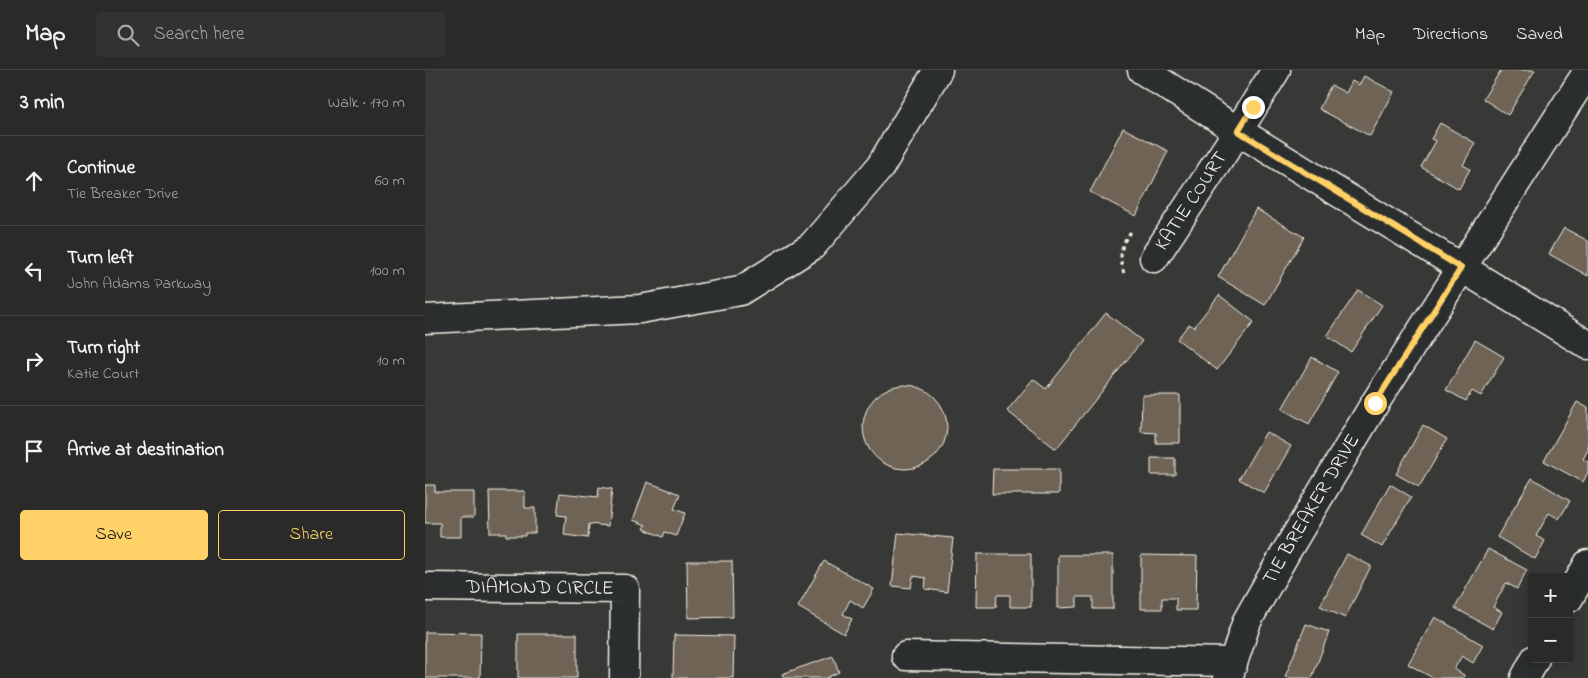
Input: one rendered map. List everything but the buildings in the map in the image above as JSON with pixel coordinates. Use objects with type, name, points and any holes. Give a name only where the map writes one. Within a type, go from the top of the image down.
[{"type":"street","points":[[425,318],[640,309],[740,291],[812,246],[880,167],[938,70]]},
{"type":"street","points":[[1142,70],[1238,131],[1588,345]]},
{"type":"street","name":"KATIE COURT","points":[[1154,258],[1276,70]]},
{"type":"street","name":"TIE BREAKER DRIVE","points":[[1230,670],[1247,621],[1375,403],[1588,71]]},
{"type":"street","points":[[1573,591],[1588,564]]},
{"type":"street","name":"DIAMOND CIRCLE","points":[[425,587],[625,590],[624,678]]},
{"type":"street","points":[[906,656],[1230,670]]},
{"type":"street","points":[[1525,678],[1533,663]]},
{"type":"path","points":[[1124,273],[1121,260],[1122,250],[1126,237],[1132,231]]},
{"type":"route","points":[[1253,107],[1238,131],[1461,268],[1375,403]]}]
